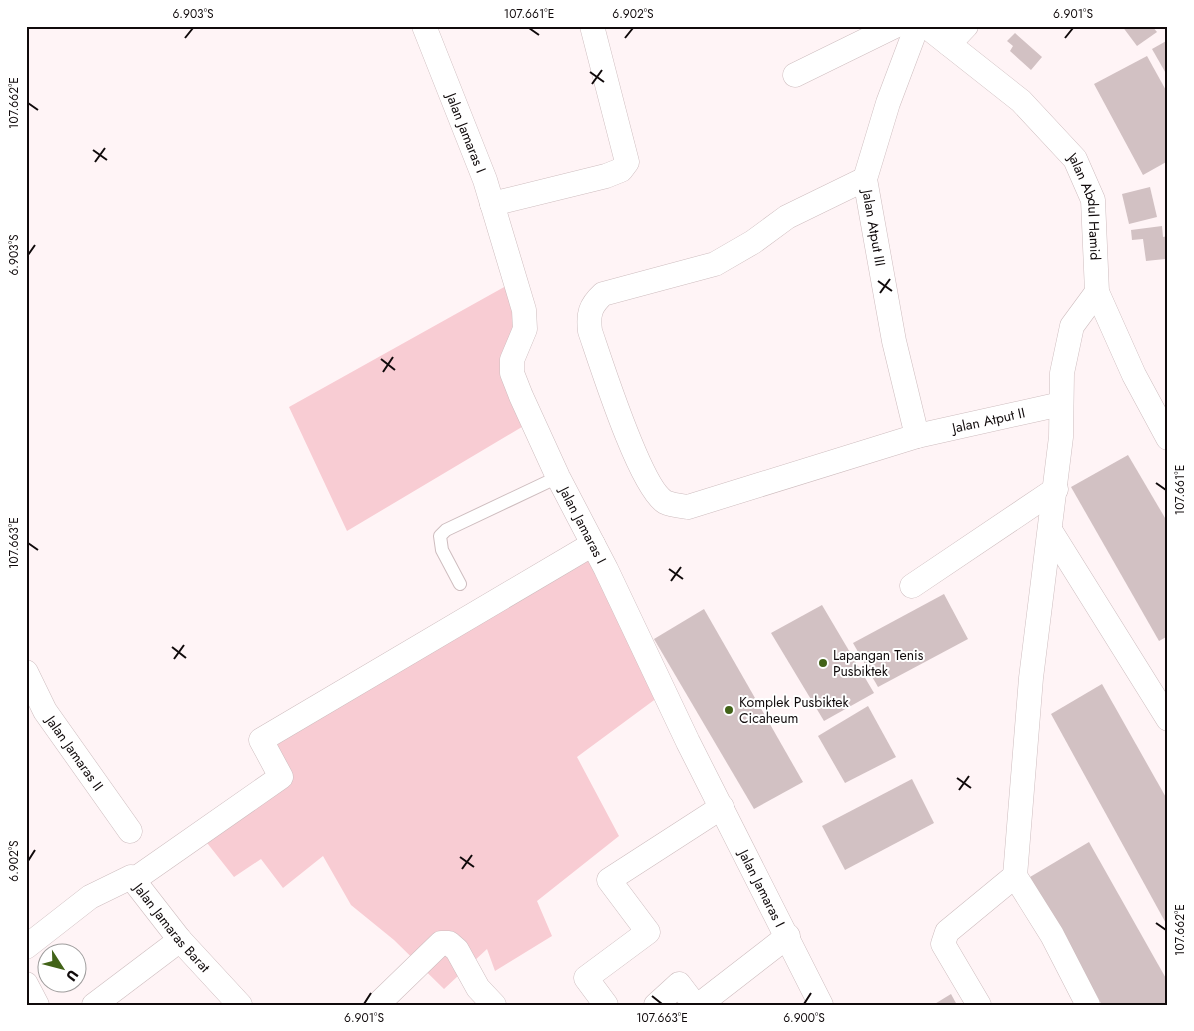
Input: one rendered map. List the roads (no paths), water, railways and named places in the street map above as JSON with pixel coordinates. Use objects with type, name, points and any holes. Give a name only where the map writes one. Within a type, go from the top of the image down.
[{"type":"street","name":"Jalan Jamaras I","points":[[424,26],[485,180],[524,310],[526,329],[512,360],[512,373],[558,477],[821,1005]]},
{"type":"street","points":[[492,204],[606,176],[621,170],[627,162],[592,26]]},
{"type":"street","points":[[795,75],[895,26]]},
{"type":"street","name":"Jalan Atput III","points":[[917,26],[888,103],[865,179],[894,341],[917,436]]},
{"type":"street","name":"Jalan Abdul Hamid","points":[[926,26],[1021,101],[1075,159],[1093,200],[1097,292],[1134,375],[1168,438]]},
{"type":"street","points":[[949,44],[966,26]]},
{"type":"street","name":"Jalan Atput II","points":[[865,179],[787,217],[753,242],[715,264],[603,294],[594,302],[588,315],[590,331],[627,433],[650,485],[665,502],[688,507],[917,436],[1061,404]]},
{"type":"street","points":[[1088,1005],[1052,935],[1015,876],[1031,678],[1061,437],[1062,373],[1072,326],[1097,292]]},
{"type":"street","points":[[912,586],[1056,489]]},
{"type":"street","points":[[1050,530],[1168,719]]},
{"type":"street","points":[[135,879],[281,777],[261,740],[593,544]]},
{"type":"street","name":"Jalan Jamaras II","points":[[26,672],[45,711],[130,831]]},
{"type":"street","points":[[601,1003],[586,978],[648,932],[609,880],[722,807]]},
{"type":"street","points":[[979,1005],[943,944],[947,932],[1015,876]]},
{"type":"street","name":"Jalan Jamaras Barat","points":[[26,947],[90,897],[127,877],[135,879],[180,940],[240,1005]]},
{"type":"street","points":[[699,1005],[788,936]]},
{"type":"street","points":[[94,1005],[180,940]]},
{"type":"street","points":[[380,1004],[441,943],[449,943],[457,950],[478,988],[494,1005]]},
{"type":"street","points":[[26,984],[37,1005]]},
{"type":"street","points":[[656,1005],[679,984],[695,1005]]},
{"type":"lane","points":[[460,584],[442,550],[440,536],[446,530],[558,477]]},
{"type":"place","name":"Lapangan Tenis Pusbiktek","points":[[823,663]]},
{"type":"place","name":"Komplek Pusbiktek Cicaheum","points":[[729,710]]}]
